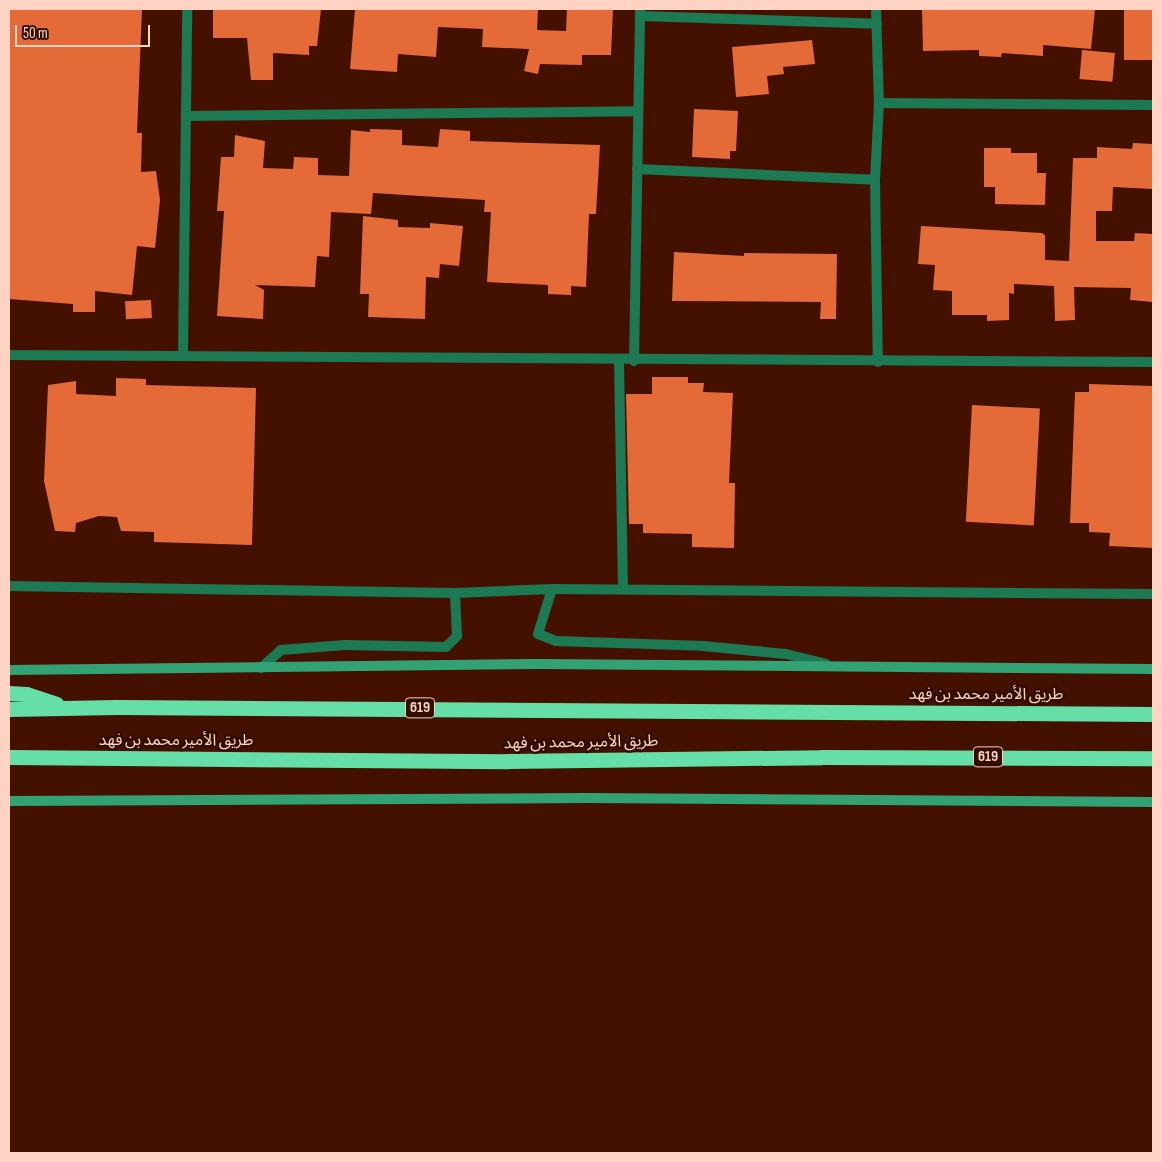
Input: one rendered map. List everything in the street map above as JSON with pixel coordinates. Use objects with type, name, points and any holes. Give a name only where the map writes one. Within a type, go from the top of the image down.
[{"type":"highway","points":[[9,693],[26,694],[67,708]]},
{"type":"highway","name":"طريق الأمير محمد بن فهد","points":[[9,709],[830,711],[1153,714]]},
{"type":"highway","name":"طريق الأمير محمد بن فهد","points":[[9,757],[507,761],[822,757],[1153,758]]},
{"type":"main road","points":[[9,670],[538,664],[839,668],[1153,669]]},
{"type":"main road","points":[[9,801],[588,798],[1153,802]]},
{"type":"street","points":[[183,356],[187,9]]},
{"type":"street","points":[[876,9],[879,103],[876,180],[878,362]]},
{"type":"street","points":[[634,360],[641,12],[877,24]]},
{"type":"street","points":[[879,103],[1153,105]]},
{"type":"street","points":[[187,116],[638,111]]},
{"type":"street","points":[[637,170],[876,180]]},
{"type":"street","points":[[9,355],[619,361],[1153,362]]},
{"type":"street","points":[[619,361],[623,589]]},
{"type":"street","points":[[9,586],[455,593],[552,589],[623,589],[1153,594]]},
{"type":"street","points":[[552,589],[538,634],[556,641],[703,646],[786,654],[839,668]]},
{"type":"street","points":[[261,668],[281,650],[345,645],[446,647],[457,636],[455,593]]},
{"type":"building","points":[[9,9],[142,9],[137,133],[142,133],[141,172],[156,171],[160,200],[155,248],[137,246],[132,295],[95,291],[95,312],[73,312],[73,304],[9,299]]},
{"type":"building","points":[[213,9],[321,9],[317,46],[309,46],[309,55],[273,53],[273,80],[251,80],[247,38],[213,38]]},
{"type":"building","points":[[355,9],[538,9],[537,30],[566,31],[567,9],[613,9],[611,55],[582,55],[582,65],[540,64],[538,74],[524,71],[529,49],[482,47],[483,29],[438,27],[436,57],[398,54],[397,72],[350,69]]},
{"type":"building","points":[[922,9],[1095,9],[1091,49],[1043,45],[1043,56],[1002,53],[1001,57],[979,56],[979,50],[923,51]]},
{"type":"building","points":[[1124,9],[1153,9],[1153,60],[1124,60]]},
{"type":"building","points":[[812,40],[815,64],[783,67],[784,74],[767,76],[769,94],[736,97],[732,47]]},
{"type":"building","points":[[1082,50],[1115,53],[1112,82],[1079,79]]},
{"type":"building","points":[[694,109],[738,111],[736,151],[730,151],[730,159],[692,157]]},
{"type":"building","points":[[370,129],[402,130],[402,145],[438,147],[440,129],[470,131],[470,141],[600,145],[596,214],[589,214],[586,287],[571,286],[571,295],[548,294],[548,285],[487,282],[491,212],[484,212],[485,200],[373,193],[371,214],[331,212],[329,257],[317,256],[315,287],[255,285],[264,290],[263,319],[217,316],[224,211],[217,211],[221,157],[234,157],[235,135],[265,141],[263,168],[293,169],[294,157],[318,158],[318,175],[349,176],[351,130],[370,132]]},
{"type":"building","points":[[1133,143],[1153,144],[1153,189],[1113,187],[1112,211],[1096,211],[1096,241],[1134,241],[1135,233],[1153,234],[1153,302],[1130,300],[1131,288],[1074,287],[1075,320],[1055,321],[1054,286],[1014,284],[1014,294],[1009,293],[1009,320],[987,321],[987,315],[952,315],[952,291],[933,290],[935,265],[918,264],[921,226],[1042,233],[1045,235],[1045,260],[1069,261],[1073,158],[1097,158],[1097,147],[1132,149]]},
{"type":"building","points":[[984,148],[1011,148],[1011,153],[1037,153],[1037,173],[1046,173],[1045,205],[995,204],[995,187],[984,187]]},
{"type":"building","points":[[363,216],[398,220],[398,227],[430,228],[430,223],[463,226],[459,266],[440,264],[439,278],[426,277],[425,319],[368,317],[369,294],[360,294]]},
{"type":"building","points":[[674,252],[744,256],[744,253],[837,254],[836,319],[820,319],[821,302],[672,301]]},
{"type":"building","points":[[151,300],[152,318],[126,319],[125,301]]},
{"type":"building","points":[[652,377],[688,377],[688,383],[704,383],[703,392],[733,393],[729,483],[735,483],[734,548],[692,547],[692,534],[643,533],[643,524],[629,524],[626,394],[652,394]]},
{"type":"building","points":[[116,378],[146,379],[146,385],[256,388],[252,545],[154,542],[154,532],[121,531],[117,517],[99,516],[76,523],[75,532],[55,531],[44,481],[48,385],[76,381],[76,394],[116,396]]},
{"type":"building","points":[[1089,384],[1153,386],[1153,548],[1109,546],[1110,533],[1089,532],[1089,523],[1070,523],[1075,392],[1089,392]]},
{"type":"building","points":[[972,405],[1040,409],[1034,525],[966,522]]}]
